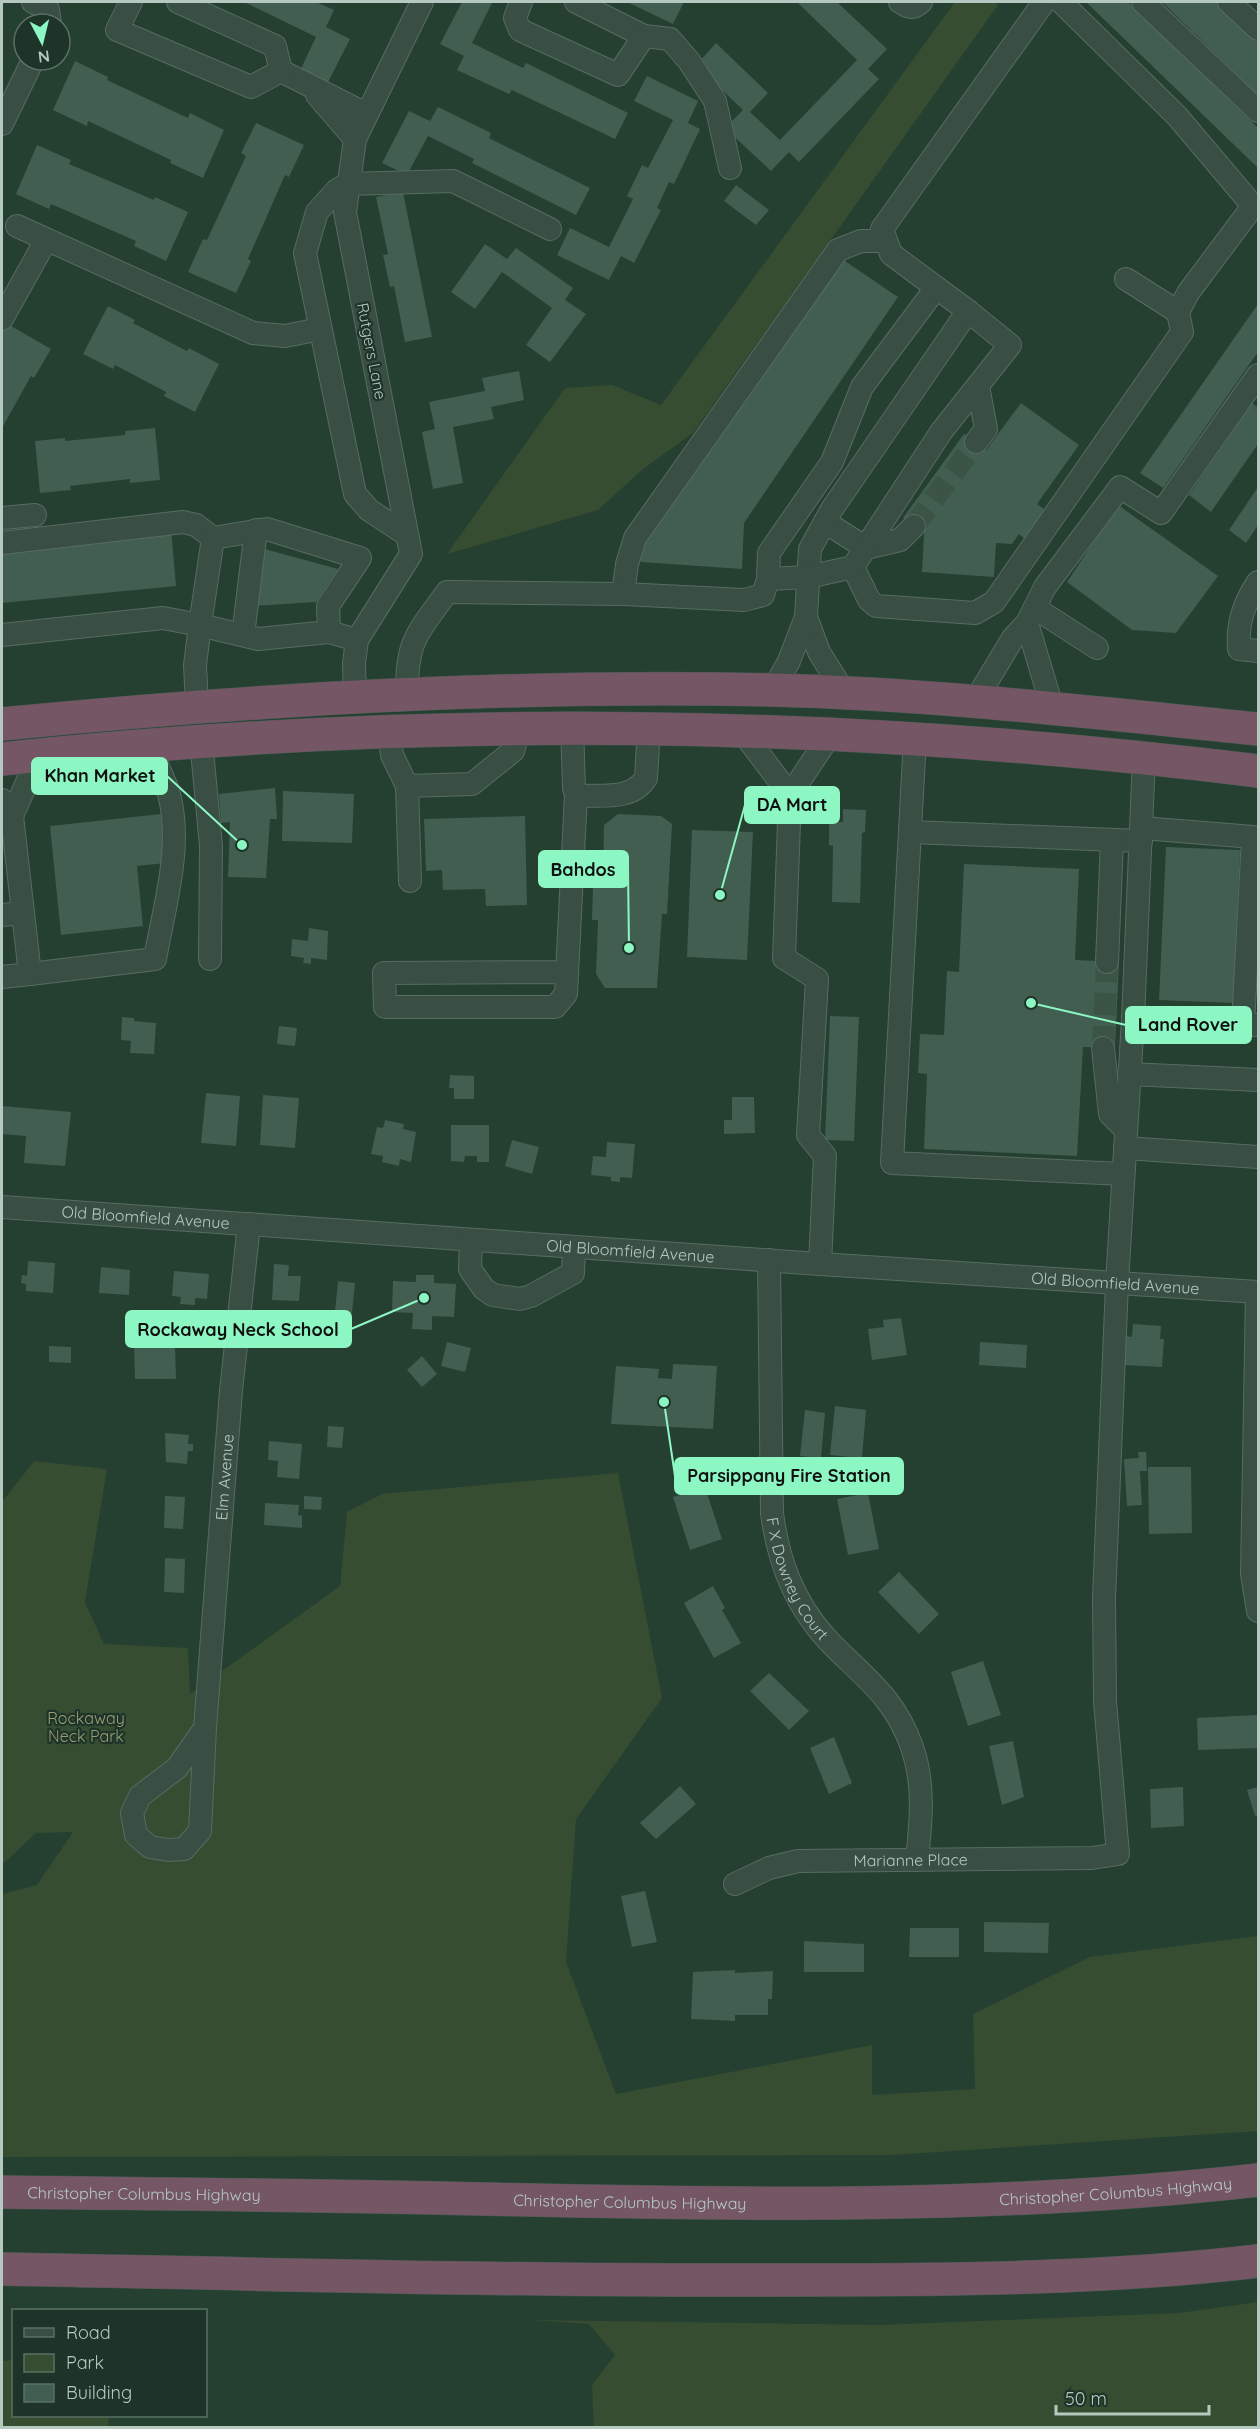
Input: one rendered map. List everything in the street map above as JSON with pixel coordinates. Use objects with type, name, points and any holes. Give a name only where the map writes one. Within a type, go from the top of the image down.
[{"type":"highway","points":[[2,724],[197,706],[407,695],[561,691],[773,690],[974,703],[1258,729]]},
{"type":"highway","points":[[2,759],[147,743],[389,729],[572,726],[741,730],[915,738],[1144,757],[1258,771]]},
{"type":"highway","name":"Christopher Columbus Highway","points":[[2,2192],[620,2202],[936,2201],[1087,2196],[1258,2180]]},
{"type":"highway","points":[[2,2269],[642,2280],[851,2280],[1091,2274],[1258,2261]]},
{"type":"street","points":[[33,2],[48,12]]},
{"type":"street","points":[[131,2],[117,30],[251,87],[281,71]]},
{"type":"street","points":[[178,2],[275,46],[281,71],[366,114]]},
{"type":"street","name":"Rutgers Lane","points":[[355,698],[354,663],[357,640],[411,554],[345,212],[347,184],[355,139],[421,2]]},
{"type":"street","points":[[521,2],[514,18],[520,30],[618,75],[644,36]]},
{"type":"street","points":[[576,2],[644,36],[670,39],[689,61],[715,101],[730,168]]},
{"type":"street","points":[[900,2],[909,7],[921,2]]},
{"type":"street","points":[[768,579],[808,577],[853,567],[941,432],[1010,345],[891,254],[882,229],[1044,2]]},
{"type":"street","points":[[853,567],[869,600],[876,606],[975,613],[994,602],[1182,332],[1178,312],[1188,293],[1253,206],[1177,116],[1061,2]]},
{"type":"street","points":[[1143,2],[1258,111]]},
{"type":"street","points":[[1230,2],[1258,29]]},
{"type":"street","points":[[2,124],[27,72]]},
{"type":"street","points":[[310,87],[355,139]]},
{"type":"street","points":[[407,535],[369,510],[355,494],[305,253],[316,212],[337,190],[347,184],[453,181],[550,229]]},
{"type":"street","points":[[17,226],[253,333],[285,336],[320,329]]},
{"type":"street","points":[[2,319],[46,240]]},
{"type":"street","points":[[623,594],[627,564],[635,538],[838,250],[861,241],[886,241]]},
{"type":"street","points":[[1126,279],[1178,312]]},
{"type":"street","points":[[407,695],[406,664],[413,640],[447,592],[623,594],[744,600],[763,595],[768,579],[769,553],[832,462],[862,387],[936,288]]},
{"type":"street","points":[[773,690],[789,661],[806,617],[810,549],[825,522],[968,311]]},
{"type":"street","points":[[974,703],[1013,638],[1031,615],[1045,587],[1120,488],[1161,513],[1258,375]]},
{"type":"street","points":[[976,442],[986,429],[978,386]]},
{"type":"street","points":[[2,518],[35,515]]},
{"type":"street","points":[[2,543],[183,522],[196,525],[213,538],[267,530],[360,558],[328,606],[328,632]]},
{"type":"street","points":[[825,522],[866,548],[900,540],[914,526]]},
{"type":"street","points":[[243,634],[256,530]]},
{"type":"street","points":[[197,706],[195,665],[213,538]]},
{"type":"street","points":[[1258,582],[1244,607],[1238,635],[1239,649],[1258,651]]},
{"type":"street","points":[[1031,615],[1097,648]]},
{"type":"street","points":[[1031,615],[1053,710]]},
{"type":"street","points":[[806,617],[819,652],[845,694]]},
{"type":"street","points":[[2,635],[163,618],[258,639],[328,632],[357,640]]},
{"type":"street","points":[[407,786],[472,784],[513,751],[520,726]]},
{"type":"street","points":[[566,972],[384,973],[385,1007],[555,1006],[566,994],[576,794],[572,726]]},
{"type":"street","points":[[576,794],[604,795],[636,791],[646,778],[649,727]]},
{"type":"street","points":[[389,729],[392,755],[407,786],[410,882]]},
{"type":"street","points":[[741,730],[790,795]]},
{"type":"street","points":[[820,1264],[825,1156],[808,1135],[816,979],[784,958],[790,795],[830,735]]},
{"type":"street","points":[[915,738],[892,1163],[1123,1174]]},
{"type":"street","points":[[201,740],[211,846],[210,960]]},
{"type":"street","points":[[2,977],[155,959],[172,865],[174,833],[169,794],[147,743]]},
{"type":"street","points":[[30,974],[12,914],[7,808],[39,755]]},
{"type":"street","points":[[1117,1283],[1133,1019],[1144,757]]},
{"type":"street","points":[[911,832],[1112,840],[1142,835],[1253,837],[1255,852],[1251,1024],[1133,1019]]},
{"type":"street","points":[[1107,962],[1112,840]]},
{"type":"street","points":[[1103,1048],[1110,1114],[1125,1139]]},
{"type":"street","points":[[1129,1074],[1258,1080]]},
{"type":"street","points":[[1125,1139],[1258,1157]]},
{"type":"street","name":"Old Bloomfield Avenue","points":[[2,1207],[1258,1292]]},
{"type":"street","name":"Elm Avenue","points":[[205,1728],[177,1768],[140,1796],[132,1813],[136,1834],[150,1847],[168,1850],[184,1849],[200,1831],[205,1728],[231,1390],[249,1224]]},
{"type":"street","points":[[471,1240],[470,1269],[484,1289],[504,1298],[531,1296],[573,1273],[574,1247]]},
{"type":"street","name":"F X Downey Court","points":[[769,1260],[772,1513],[775,1541],[791,1587],[809,1617],[827,1639],[866,1674],[886,1698],[902,1725],[920,1778],[922,1806],[917,1860]]},
{"type":"street","name":"Marianne Place","points":[[735,1884],[769,1868],[798,1861],[1092,1858],[1118,1854],[1105,1701],[1104,1610],[1117,1283]]},
{"type":"street","points":[[1258,1292],[1252,1574],[1258,1611]]},
{"type":"green space","points":[[955,2],[994,2],[998,5],[693,433],[642,470],[598,510],[447,554],[565,388],[612,385],[661,405]]},
{"type":"green space","name":"Rockaway Neck Park","points":[[34,1461],[107,1469],[85,1602],[104,1644],[188,1648],[190,1694],[340,1586],[347,1512],[382,1494],[618,1473],[662,1698],[576,1819],[566,1962],[616,2094],[872,2045],[872,2095],[975,2089],[973,2014],[1090,1957],[1258,1936],[1258,2131],[892,2155],[2,2157],[2,1894],[37,1885],[73,1832],[36,1833],[2,1865],[2,1502]]},
{"type":"green space","points":[[1258,2302],[1258,2428],[594,2427],[592,2385],[615,2355],[589,2324],[531,2320],[879,2325],[1179,2313]]},
{"type":"green space","points":[[12,2360],[12,2417],[108,2417],[109,2427],[2,2427],[2,2361]]},
{"type":"building","points":[[244,2],[316,2],[334,10],[326,27],[350,39],[324,90],[297,77],[316,37]]},
{"type":"building","points":[[462,2],[492,3],[472,43],[523,68],[526,63],[628,113],[615,139],[512,90],[509,94],[457,70],[464,56],[440,44]]},
{"type":"building","points":[[627,2],[684,2],[673,24]]},
{"type":"building","points":[[797,2],[837,2],[887,49],[868,69],[879,79],[799,162],[789,152],[771,171],[725,128],[743,110],[696,65],[716,43],[768,93],[750,112],[780,140],[857,60]]},
{"type":"building","points":[[1086,2],[1128,2],[1258,128],[1258,168]]},
{"type":"building","points":[[1162,2],[1216,2],[1258,43],[1258,95]]},
{"type":"building","points":[[75,61],[108,77],[107,80],[188,118],[190,113],[224,130],[203,178],[170,163],[171,160],[88,121],[87,126],[53,110]]},
{"type":"building","points":[[647,76],[698,101],[688,123],[700,129],[674,184],[669,182],[657,208],[661,210],[634,263],[621,256],[609,280],[557,255],[570,228],[609,247],[633,199],[627,196],[642,165],[648,168],[673,120],[634,101]]},
{"type":"building","points":[[438,107],[491,133],[489,138],[590,188],[576,215],[472,163],[474,159],[428,136],[407,175],[382,163],[409,111],[430,121]]},
{"type":"building","points":[[256,123],[304,145],[289,177],[285,175],[248,259],[251,261],[236,293],[188,272],[203,239],[207,240],[246,156],[241,153]]},
{"type":"building","points":[[37,145],[71,160],[69,164],[188,212],[166,261],[134,246],[136,241],[51,204],[49,209],[16,194]]},
{"type":"building","points":[[736,185],[769,210],[756,225],[724,201]]},
{"type":"building","points":[[403,192],[432,337],[405,342],[394,286],[390,287],[383,255],[388,254],[376,197]]},
{"type":"building","points":[[485,244],[507,259],[516,248],[573,288],[565,300],[586,314],[550,362],[526,345],[552,308],[502,272],[475,309],[451,292]]},
{"type":"building","points":[[842,259],[898,297],[744,523],[742,569],[641,562],[641,542]]},
{"type":"building","points":[[1258,304],[1258,352],[1163,488],[1140,473]]},
{"type":"building","points":[[108,306],[135,320],[133,323],[187,351],[189,348],[219,364],[195,412],[164,396],[166,392],[115,365],[113,369],[83,354]]},
{"type":"building","points":[[6,323],[51,349],[34,378],[31,376],[2,428],[2,330]]},
{"type":"building","points":[[519,371],[524,400],[491,407],[494,419],[453,427],[463,483],[433,489],[422,432],[435,429],[429,402],[485,391],[482,378]]},
{"type":"building","points":[[1021,403],[1079,445],[1037,504],[1048,512],[1027,541],[1019,534],[1012,544],[996,543],[994,577],[922,572],[924,533],[903,518],[964,434],[986,450]]},
{"type":"building","points":[[1252,403],[1258,408],[1258,444],[1211,512],[1189,495]]},
{"type":"building","points":[[155,428],[160,480],[130,483],[130,479],[70,486],[71,490],[40,493],[35,441],[65,438],[65,441],[125,435],[125,431]]},
{"type":"building","points":[[1258,487],[1258,525],[1246,543],[1229,530]]},
{"type":"building","points":[[1118,505],[1218,576],[1176,633],[1132,630],[1067,582]]},
{"type":"building","points":[[171,528],[176,586],[2,603],[2,545]]},
{"type":"building","points":[[261,548],[338,569],[316,602],[253,606]]},
{"type":"building","points":[[275,788],[277,819],[270,819],[266,878],[228,877],[230,822],[221,823],[219,794]]},
{"type":"building","points":[[283,791],[354,794],[352,843],[282,841]]},
{"type":"building","points":[[843,809],[866,810],[865,832],[862,833],[860,903],[832,902],[833,846],[829,845],[829,822],[843,822]]},
{"type":"building","points":[[161,814],[166,863],[137,866],[143,926],[61,935],[50,826]]},
{"type":"building","points":[[618,814],[661,816],[672,824],[667,914],[662,914],[657,988],[605,988],[596,974],[598,920],[592,920],[593,884],[603,883],[604,825]]},
{"type":"building","points":[[525,816],[527,905],[486,906],[485,889],[443,890],[442,870],[426,871],[424,819]]},
{"type":"building","points":[[692,830],[753,832],[747,960],[687,957]]},
{"type":"building","points":[[1166,847],[1240,850],[1233,1003],[1159,1000]]},
{"type":"building","points":[[964,864],[1079,869],[1075,960],[1119,962],[1115,1048],[1083,1047],[1077,1156],[924,1149],[927,1074],[918,1073],[920,1034],[944,1035],[947,971],[959,972]]},
{"type":"building","points":[[309,928],[328,931],[327,960],[311,958],[311,964],[303,963],[304,958],[291,956],[292,939],[308,941]]},
{"type":"building","points":[[830,1016],[859,1017],[854,1141],[825,1140]]},
{"type":"building","points":[[122,1017],[134,1018],[134,1021],[156,1023],[154,1054],[130,1053],[131,1041],[121,1040]]},
{"type":"building","points":[[279,1026],[297,1028],[295,1046],[277,1044]]},
{"type":"building","points":[[450,1075],[474,1076],[474,1099],[454,1099],[454,1088],[449,1088]]},
{"type":"building","points":[[206,1093],[240,1096],[236,1146],[201,1143]]},
{"type":"building","points":[[263,1095],[299,1098],[295,1148],[260,1145]]},
{"type":"building","points":[[732,1097],[754,1097],[755,1133],[724,1134],[724,1120],[732,1120]]},
{"type":"building","points":[[2,1106],[71,1112],[65,1166],[24,1163],[26,1136],[2,1134]]},
{"type":"building","points":[[385,1120],[404,1124],[403,1129],[416,1132],[411,1162],[400,1159],[399,1166],[382,1162],[383,1156],[371,1154],[377,1127],[383,1128]]},
{"type":"building","points":[[451,1125],[489,1125],[489,1162],[477,1162],[477,1156],[465,1156],[464,1162],[451,1161]]},
{"type":"building","points":[[512,1140],[539,1147],[532,1174],[505,1166]]},
{"type":"building","points":[[607,1142],[635,1144],[632,1178],[620,1177],[620,1182],[611,1181],[611,1177],[591,1175],[593,1156],[606,1157]]},
{"type":"building","points":[[28,1261],[55,1263],[53,1293],[26,1291],[26,1284],[21,1283],[22,1275],[27,1276]]},
{"type":"building","points":[[274,1264],[289,1265],[288,1276],[301,1276],[299,1301],[272,1300]]},
{"type":"building","points":[[101,1267],[130,1270],[129,1295],[99,1293]]},
{"type":"building","points":[[174,1271],[209,1274],[207,1299],[195,1298],[195,1305],[180,1304],[181,1297],[172,1296]]},
{"type":"building","points":[[416,1275],[434,1275],[434,1283],[456,1284],[454,1317],[432,1316],[432,1330],[412,1329],[413,1313],[392,1312],[393,1281],[416,1282]]},
{"type":"building","points":[[338,1281],[355,1283],[352,1313],[335,1311]]},
{"type":"building","points":[[901,1318],[907,1355],[872,1360],[868,1329],[884,1327],[883,1320]]},
{"type":"building","points":[[1133,1324],[1161,1326],[1160,1339],[1164,1339],[1162,1367],[1124,1365],[1126,1336],[1132,1337]]},
{"type":"building","points":[[447,1342],[471,1348],[465,1372],[441,1366]]},
{"type":"building","points":[[980,1342],[1027,1345],[1026,1368],[979,1365]]},
{"type":"building","points":[[49,1346],[71,1347],[71,1363],[49,1362]]},
{"type":"building","points":[[175,1346],[176,1379],[135,1379],[134,1347]]},
{"type":"building","points":[[422,1356],[437,1374],[422,1387],[407,1370]]},
{"type":"building","points":[[673,1364],[717,1366],[713,1429],[611,1424],[616,1366],[659,1369],[658,1378],[672,1379]]},
{"type":"building","points":[[835,1406],[866,1410],[862,1458],[830,1455]]},
{"type":"building","points":[[805,1410],[825,1413],[821,1458],[800,1456]]},
{"type":"building","points":[[328,1426],[344,1427],[342,1448],[327,1447]]},
{"type":"building","points":[[165,1433],[189,1435],[188,1444],[193,1444],[193,1451],[188,1451],[187,1464],[166,1462]]},
{"type":"building","points":[[269,1441],[302,1444],[299,1479],[277,1477],[278,1461],[268,1460]]},
{"type":"building","points":[[1138,1452],[1146,1452],[1147,1471],[1140,1471],[1142,1505],[1127,1506],[1124,1459],[1139,1458]]},
{"type":"building","points":[[1148,1467],[1191,1467],[1192,1533],[1149,1534]]},
{"type":"building","points":[[705,1487],[722,1539],[690,1550],[673,1497]]},
{"type":"building","points":[[868,1493],[879,1549],[848,1555],[837,1499]]},
{"type":"building","points":[[165,1496],[185,1497],[183,1529],[164,1528]]},
{"type":"building","points":[[304,1496],[322,1497],[321,1510],[304,1509]]},
{"type":"building","points":[[265,1503],[299,1505],[298,1515],[302,1516],[302,1528],[264,1525]]},
{"type":"building","points":[[165,1558],[185,1559],[184,1593],[164,1592]]},
{"type":"building","points":[[899,1572],[939,1614],[919,1634],[878,1592]]},
{"type":"building","points":[[713,1586],[725,1608],[722,1610],[741,1643],[714,1658],[684,1603]]},
{"type":"building","points":[[983,1661],[1001,1715],[968,1726],[951,1672]]},
{"type":"building","points":[[769,1673],[809,1711],[789,1730],[750,1691]]},
{"type":"building","points":[[1258,1715],[1258,1748],[1198,1750],[1197,1718]]},
{"type":"building","points":[[834,1737],[852,1783],[829,1794],[810,1748]]},
{"type":"building","points":[[1013,1741],[1024,1797],[1002,1805],[989,1746]]},
{"type":"building","points":[[680,1786],[696,1804],[656,1839],[640,1823]]},
{"type":"building","points":[[1183,1787],[1184,1826],[1151,1828],[1150,1789]]},
{"type":"building","points":[[1258,1787],[1258,1815],[1255,1816],[1247,1790]]},
{"type":"building","points":[[645,1891],[657,1942],[632,1947],[621,1896]]},
{"type":"building","points":[[984,1922],[1049,1923],[1048,1953],[984,1952]]},
{"type":"building","points":[[910,1928],[959,1928],[959,1957],[909,1957]]},
{"type":"building","points":[[804,1941],[864,1944],[864,1972],[804,1972]]},
{"type":"building","points":[[735,1970],[735,1973],[773,1971],[772,1999],[768,1999],[768,2015],[735,2015],[735,2021],[691,2019],[693,1972]]},
{"type":"tunnel","points":[[914,526],[976,442]]},
{"type":"tunnel","points":[[1103,1048],[1107,962]]},
{"type":"place","name":"Khan Market","points":[[242,845]]},
{"type":"place","name":"DA Mart","points":[[720,895]]},
{"type":"place","name":"Bahdos","points":[[629,948]]},
{"type":"place","name":"Land Rover","points":[[1031,1003]]},
{"type":"place","name":"Rockaway Neck School","points":[[424,1298]]},
{"type":"place","name":"Parsippany Fire Station","points":[[664,1402]]}]
